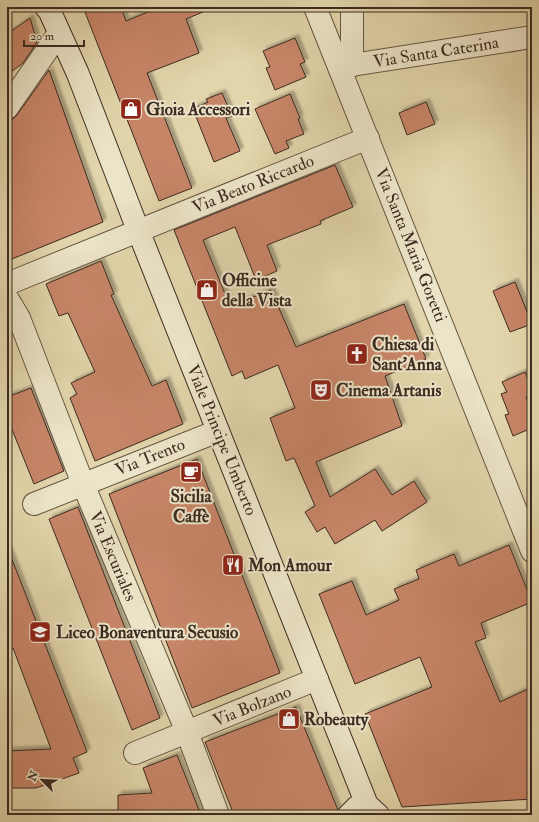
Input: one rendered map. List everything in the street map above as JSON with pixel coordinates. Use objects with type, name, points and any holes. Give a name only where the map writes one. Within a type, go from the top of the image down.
[{"type":"street","points":[[46,7],[50,12],[78,74]]},
{"type":"street","points":[[64,7],[69,18],[78,74]]},
{"type":"street","name":"Via Santa Maria Goretti","points":[[315,7],[346,68],[368,138],[532,551]]},
{"type":"street","points":[[346,68],[352,7]]},
{"type":"street","points":[[7,108],[59,33]]},
{"type":"street","name":"Via Santa Caterina","points":[[346,68],[532,37]]},
{"type":"street","name":"Viale Principe Umberto","points":[[78,74],[138,230],[317,679],[365,812]]},
{"type":"street","name":"Via Beato Riccardo","points":[[7,284],[368,138]]},
{"type":"street","name":"Via Escuriales","points":[[7,298],[19,318],[83,484],[187,732],[218,815]]},
{"type":"street","name":"Via Trento","points":[[34,504],[218,430]]},
{"type":"street","name":"Via Bolzano","points":[[135,753],[317,679]]},
{"type":"building","points":[[83,7],[121,7],[126,21],[160,7],[215,7],[186,19],[199,53],[147,73],[192,188],[159,201]]},
{"type":"building","points":[[30,18],[37,42],[23,63],[7,75],[7,34]]},
{"type":"building","points":[[295,38],[305,62],[300,64],[306,77],[275,90],[266,68],[270,67],[263,51]]},
{"type":"building","points":[[49,70],[103,222],[7,261],[7,120],[13,119],[17,115]]},
{"type":"building","points":[[222,93],[232,116],[226,118],[240,151],[214,162],[193,109],[208,102],[206,99]]},
{"type":"building","points":[[290,94],[300,118],[298,119],[304,134],[286,141],[289,148],[275,154],[255,109]]},
{"type":"building","points":[[426,102],[435,124],[407,135],[399,113]]},
{"type":"building","points":[[335,165],[353,207],[320,221],[321,224],[267,245],[277,271],[256,280],[235,227],[203,240],[230,306],[271,290],[296,347],[404,304],[426,359],[385,376],[402,426],[316,462],[330,497],[375,469],[392,495],[414,481],[427,502],[382,531],[375,520],[335,544],[325,527],[317,532],[305,512],[315,506],[294,458],[286,461],[270,418],[295,408],[278,365],[245,379],[242,371],[232,376],[174,230]]},
{"type":"building","points":[[101,261],[114,294],[111,295],[152,386],[166,380],[183,424],[95,461],[70,398],[77,394],[71,383],[95,372],[68,313],[59,316],[46,284]]},
{"type":"building","points":[[515,282],[532,324],[510,332],[493,291]]},
{"type":"building","points":[[525,372],[532,389],[532,395],[526,397],[532,412],[532,428],[513,436],[505,415],[509,414],[501,394],[507,392],[502,382]]},
{"type":"building","points":[[31,388],[64,471],[34,484],[7,417],[7,397]]},
{"type":"building","points":[[197,459],[280,673],[192,708],[109,494]]},
{"type":"building","points":[[78,507],[160,718],[132,730],[49,519]]},
{"type":"building","points":[[509,545],[532,602],[481,623],[486,638],[475,642],[500,702],[532,687],[532,799],[402,807],[365,714],[432,687],[420,657],[355,684],[319,594],[352,581],[366,615],[399,600],[394,589],[419,579],[416,570],[454,554],[459,566]]},
{"type":"building","points":[[8,549],[87,752],[73,758],[79,773],[36,788],[7,788],[7,751],[51,749],[13,648],[7,650]]},
{"type":"building","points":[[296,707],[338,810],[337,813],[307,815],[234,815],[205,742]]},
{"type":"building","points":[[177,755],[201,815],[118,815],[118,795],[152,793],[143,768]]},
{"type":"place","name":"Gioia Accessori","points":[[131,109]]},
{"type":"place","name":"Officine della Vista","points":[[207,290]]},
{"type":"place","name":"Chiesa di Sant'Anna","points":[[357,354]]},
{"type":"place","name":"Cinema Artanis","points":[[321,390]]},
{"type":"place","name":"Sicilia Caffè","points":[[191,472]]},
{"type":"place","name":"Mon Amour","points":[[233,565]]},
{"type":"place","name":"Liceo Bonaventura Secusio","points":[[40,632]]},
{"type":"place","name":"Robeauty","points":[[289,719]]}]
